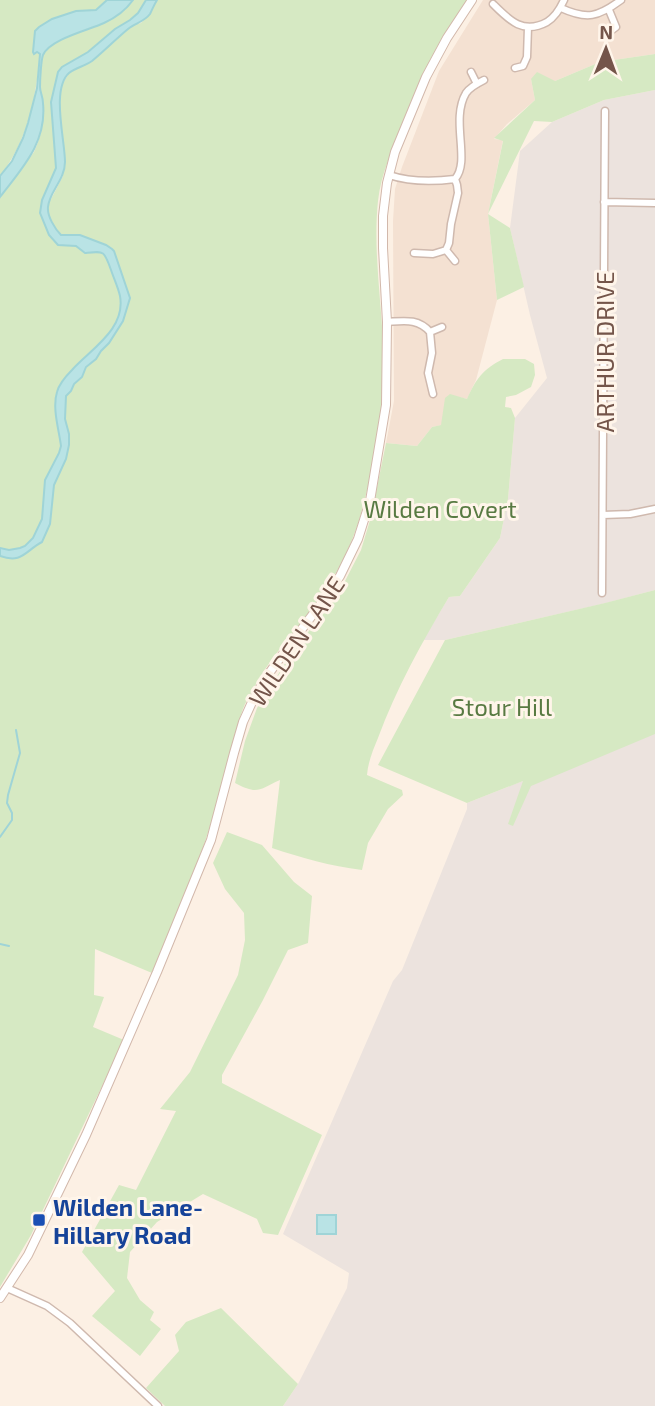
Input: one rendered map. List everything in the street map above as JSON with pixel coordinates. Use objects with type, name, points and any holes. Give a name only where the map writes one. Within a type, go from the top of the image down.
[{"type":"street","name":"WILDEN LANE","points":[[0,1298],[28,1255],[87,1133],[206,855],[233,753],[253,700],[280,657],[326,597],[358,540],[370,501],[385,419],[387,322],[383,227],[389,175],[395,152],[426,77],[472,0]]},
{"type":"street","points":[[492,4],[517,24],[535,27],[552,19],[564,0]]},
{"type":"street","points":[[561,8],[584,16],[597,15],[609,10],[621,0]]},
{"type":"street","points":[[609,10],[617,27]]},
{"type":"street","points":[[515,68],[526,69],[528,27]]},
{"type":"street","points":[[389,175],[400,179],[436,181],[455,179],[460,174],[462,160],[459,114],[467,91],[481,82],[471,72]]},
{"type":"street","name":"ARTHUR DRIVE","points":[[603,593],[605,111]]},
{"type":"street","points":[[414,253],[433,254],[446,250],[458,193],[455,179]]},
{"type":"street","points":[[604,202],[655,203]]},
{"type":"street","points":[[446,250],[455,261]]},
{"type":"street","points":[[387,322],[420,323],[430,332],[432,353],[428,373],[433,394]]},
{"type":"street","points":[[430,332],[442,327]]},
{"type":"street","points":[[603,514],[630,514],[655,509]]},
{"type":"street","points":[[8,1288],[47,1306],[70,1323],[158,1406]]},
{"type":"shaded area","points":[[483,0],[655,0],[655,54],[600,62],[555,81],[531,79],[535,100],[494,139],[503,140],[488,214],[497,300],[476,380],[467,399],[450,395],[442,425],[432,427],[417,446],[386,443],[394,401],[395,189],[439,71]]},
{"type":"shaded area","points":[[655,90],[655,590],[445,640],[423,640],[449,597],[460,596],[500,538],[508,499],[515,418],[547,378],[510,228],[520,151],[552,122],[604,100]]},
{"type":"shaded area","points":[[655,729],[655,1406],[283,1406],[298,1384],[347,1288],[349,1273],[283,1234],[393,981],[402,970],[467,809],[467,803]]},
{"type":"green space","points":[[0,0],[107,0],[96,10],[76,11],[35,31],[33,52],[40,54],[33,102],[18,148],[0,176]]},
{"type":"green space","points":[[133,0],[146,0],[130,20],[58,72],[51,102],[56,168],[46,192],[51,199],[63,176],[59,103],[62,85],[69,73],[93,60],[133,25],[141,23],[157,0],[468,0],[423,76],[391,153],[379,191],[376,237],[384,363],[382,405],[372,466],[354,536],[324,592],[270,663],[245,704],[204,845],[152,973],[95,949],[94,995],[104,997],[93,1027],[124,1040],[31,1235],[0,1287],[0,197],[34,152],[42,129],[41,63],[46,50],[60,40],[112,19]]},
{"type":"green space","points":[[655,54],[655,90],[604,100],[552,122],[534,121],[488,214],[503,141],[494,138],[535,100],[531,79],[537,72],[555,81],[600,62]]},
{"type":"green space","points":[[488,214],[510,228],[524,287],[497,300]]},
{"type":"green space","name":"Wilden Covert","points":[[503,359],[525,359],[534,364],[535,375],[531,387],[506,397],[505,407],[511,408],[515,418],[508,499],[500,538],[460,596],[449,597],[439,614],[393,702],[368,765],[367,775],[402,790],[403,795],[388,809],[368,843],[362,870],[316,861],[272,848],[280,780],[258,790],[235,783],[245,741],[257,708],[284,665],[344,583],[361,550],[371,517],[386,443],[417,446],[432,427],[441,425],[445,398],[450,394],[467,399],[481,375]]},
{"type":"green space","name":"Stour Hill","points":[[655,590],[655,734],[531,786],[513,826],[508,824],[523,781],[467,803],[378,765],[445,640]]},
{"type":"green space","points":[[227,832],[262,845],[294,882],[312,896],[308,943],[288,950],[222,1075],[222,1083],[322,1135],[278,1235],[263,1233],[257,1219],[203,1194],[157,1222],[130,1252],[127,1278],[140,1300],[154,1312],[150,1320],[161,1329],[140,1356],[92,1316],[115,1291],[82,1252],[119,1185],[136,1190],[176,1111],[160,1109],[190,1072],[238,975],[245,940],[244,913],[225,889],[213,863]]},
{"type":"green space","points":[[221,1308],[298,1384],[283,1406],[165,1406],[146,1388],[179,1351],[175,1335],[186,1322]]},
{"type":"water","points":[[107,0],[133,0],[112,19],[53,44],[43,55],[40,84],[43,103],[41,130],[31,154],[0,197],[0,176],[12,161],[23,138],[37,88],[40,54],[33,52],[35,31],[52,19],[76,11],[96,10]]},
{"type":"water","points":[[146,0],[157,0],[148,17],[128,29],[92,61],[69,73],[61,91],[60,115],[65,162],[62,175],[49,201],[49,214],[61,235],[80,235],[114,251],[130,298],[123,321],[109,343],[86,367],[82,377],[66,396],[65,419],[69,445],[66,459],[54,485],[50,524],[42,542],[23,555],[7,558],[0,556],[0,548],[9,550],[25,546],[33,538],[42,519],[45,480],[61,446],[56,412],[58,389],[67,375],[105,338],[118,319],[120,308],[120,296],[105,255],[100,252],[85,253],[76,246],[58,245],[49,235],[40,213],[42,200],[56,168],[51,102],[58,72],[130,20]]},
{"type":"water","points":[[317,1215],[336,1215],[336,1234],[317,1234]]},
{"type":"waterway","points":[[0,837],[12,820],[7,803],[20,753],[16,730]]},
{"type":"waterway","points":[[0,944],[9,946]]},
{"type":"place","name":"Wilden Lane- Hillary Road","points":[[39,1220]]}]
